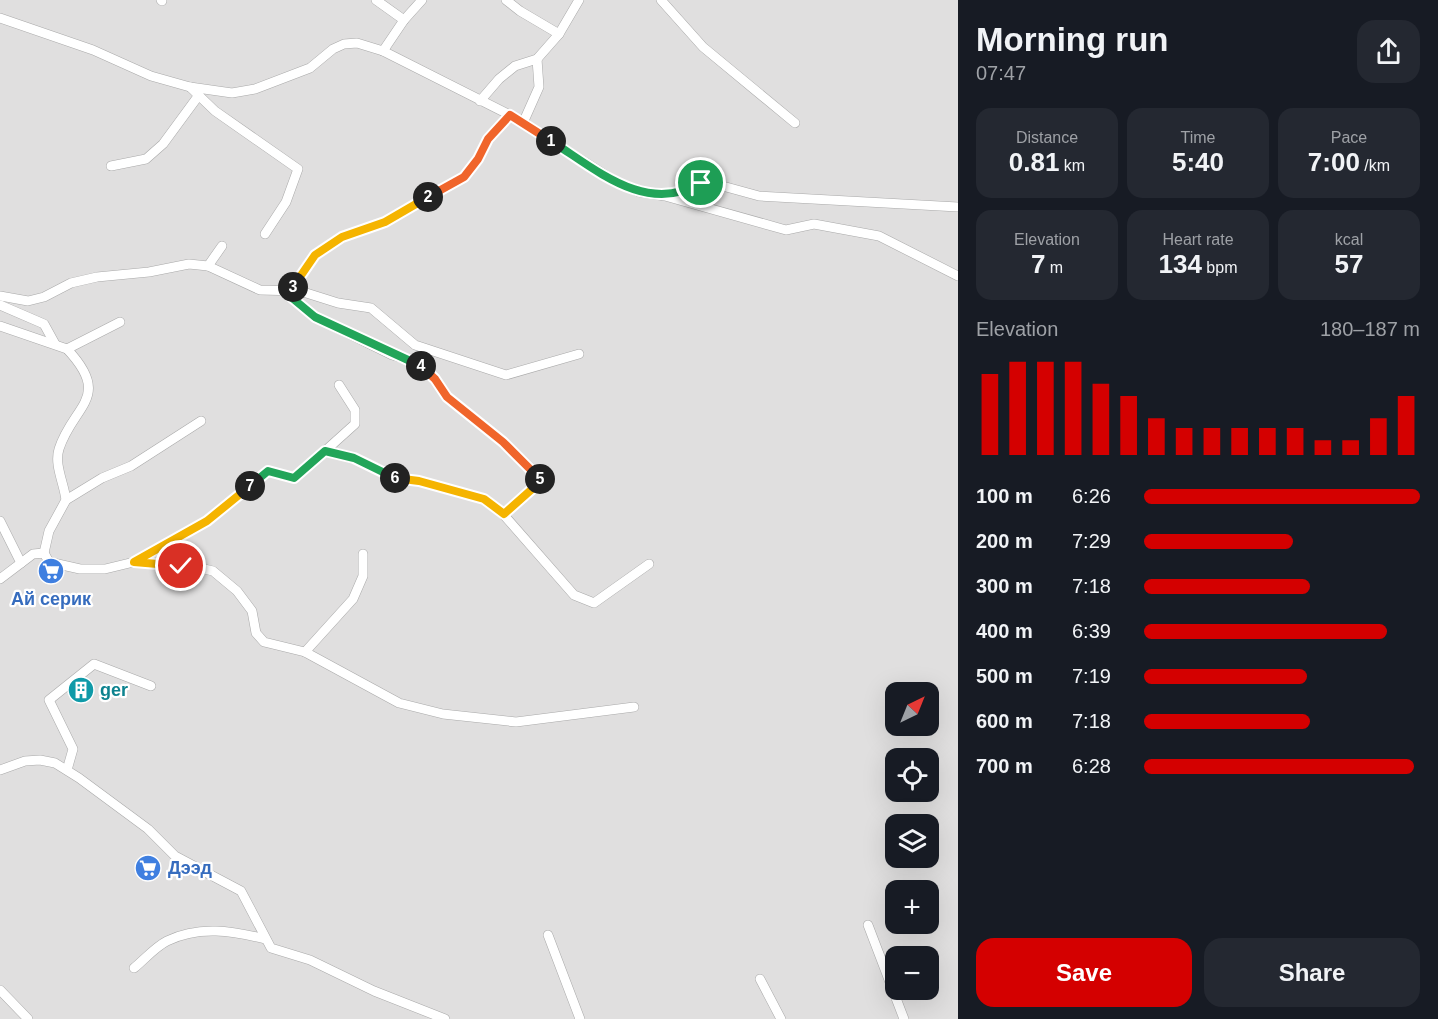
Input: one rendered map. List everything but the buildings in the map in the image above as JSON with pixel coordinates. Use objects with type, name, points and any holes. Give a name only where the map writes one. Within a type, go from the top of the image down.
[{"type":"street","points":[[376,0],[404,21]]},
{"type":"street","points":[[383,51],[422,0]]},
{"type":"street","points":[[506,0],[559,34]]},
{"type":"street","points":[[480,101],[499,79],[515,66],[537,59],[559,34],[579,0]]},
{"type":"street","points":[[661,0],[703,47],[795,123]]},
{"type":"street","points":[[0,18],[93,50],[151,75],[190,87],[232,93],[255,89],[310,68],[333,49],[344,44],[357,43],[383,51],[510,115],[618,183],[639,192],[665,195],[786,230],[814,224],[879,236],[958,276]]},
{"type":"street","points":[[523,123],[540,87],[537,59]]},
{"type":"street","points":[[190,87],[230,122],[298,169],[285,202],[265,234]]},
{"type":"street","points":[[111,165],[146,159],[163,144],[199,95]]},
{"type":"street","points":[[287,292],[315,255],[342,237],[385,222],[464,177],[478,159],[488,139],[510,115]]},
{"type":"street","points":[[665,195],[680,194],[701,183],[708,182],[759,196],[958,207]]},
{"type":"street","points":[[208,266],[222,246]]},
{"type":"street","points":[[0,296],[28,301],[44,297],[71,283],[98,276],[149,272],[189,264],[208,266],[260,290],[300,291],[338,303],[372,308],[415,345],[506,375],[579,354]]},
{"type":"street","points":[[287,292],[315,317],[392,355],[417,362],[435,379],[447,397],[503,442],[541,478],[504,514]]},
{"type":"street","points":[[0,305],[44,324],[55,344]]},
{"type":"street","points":[[67,349],[120,322]]},
{"type":"street","points":[[0,326],[67,349],[77,359],[88,386],[88,402],[59,448],[57,466],[66,500]]},
{"type":"street","points":[[201,421],[131,466],[102,478],[66,500],[49,531],[44,553],[49,562],[80,569],[105,569],[134,562],[207,521],[268,471],[294,478],[356,424],[355,410],[339,384]]},
{"type":"street","points":[[325,451],[354,458],[403,480],[419,481],[484,499],[504,514],[574,595],[584,601],[594,603],[649,564]]},
{"type":"street","points":[[0,521],[21,563]]},
{"type":"street","points":[[0,579],[33,554],[44,553]]},
{"type":"street","points":[[305,652],[353,599],[363,576],[363,554]]},
{"type":"street","points":[[134,562],[196,567],[213,572],[242,598],[252,611],[256,633],[264,642],[305,652],[399,704],[443,714],[516,722],[634,707]]},
{"type":"street","points":[[67,770],[73,749],[49,700],[94,664],[151,686]]},
{"type":"street","points":[[0,770],[25,761],[40,760],[55,763],[148,829],[175,856],[241,891],[248,900],[271,948],[310,960],[374,991],[445,1019]]},
{"type":"street","points":[[868,925],[904,1019]]},
{"type":"street","points":[[134,968],[168,940],[196,932],[231,930],[265,939]]},
{"type":"street","points":[[548,935],[580,1019]]},
{"type":"street","points":[[760,979],[781,1019]]},
{"type":"street","points":[[0,990],[28,1019]]},
{"type":"shaded area","points":[[0,0],[958,0],[958,1019],[0,1019]]},
{"type":"place","name":"Ай серик","points":[[51,571]]},
{"type":"place","name":"ger","points":[[81,690]]},
{"type":"place","name":"Дээд","points":[[148,868]]},
{"type":"route","points":[[181,566],[148,565],[134,562],[207,521],[268,471],[294,478],[325,451],[354,458],[389,476],[419,481],[484,499],[504,514],[541,478],[503,442],[447,397],[435,379],[417,362],[392,355],[315,317],[285,292],[290,292],[315,255],[342,237],[358,229],[385,222],[464,177],[478,159],[488,139],[510,115],[618,183],[639,192],[680,194],[701,183]]}]
